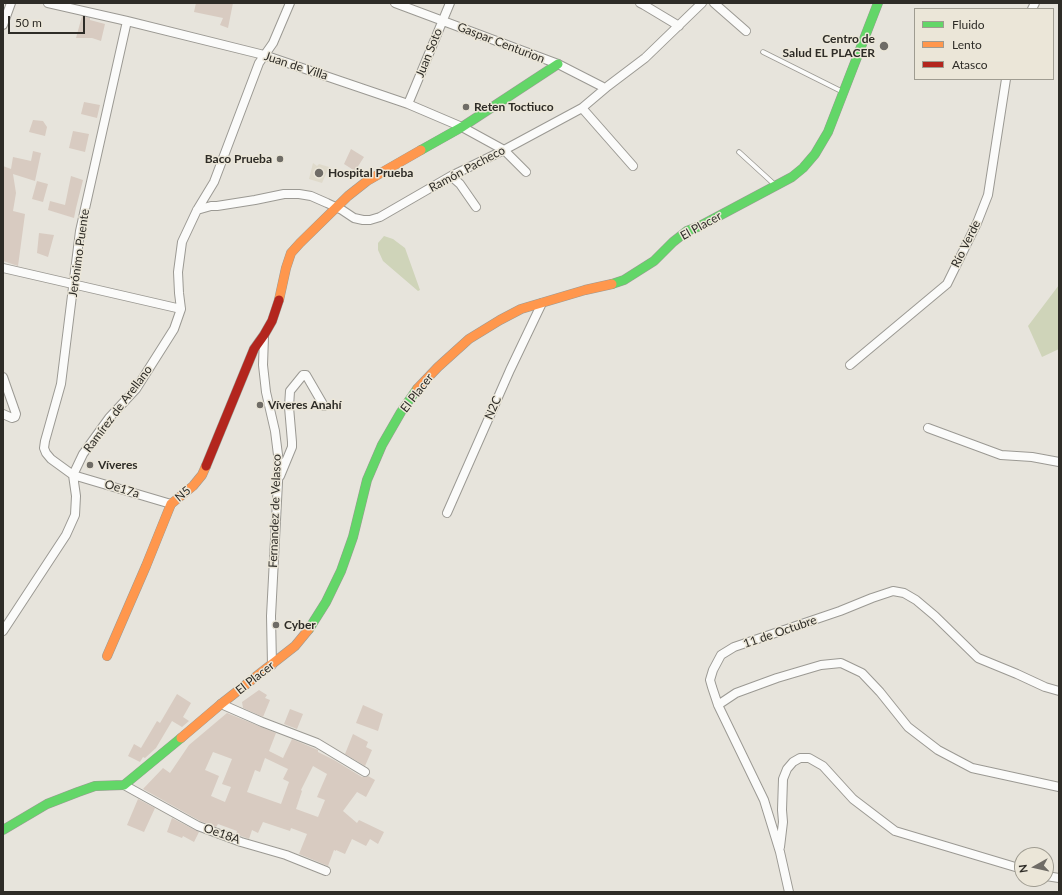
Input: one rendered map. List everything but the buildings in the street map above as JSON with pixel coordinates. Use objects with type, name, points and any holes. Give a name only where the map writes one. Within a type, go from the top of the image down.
[{"type":"street","points":[[3,25],[11,3]]},
{"type":"street","name":"Juan de Villa","points":[[48,3],[128,21],[264,55],[408,104],[462,127],[504,150],[526,172]]},
{"type":"street","name":"Ramírez de Arellano","points":[[73,474],[83,454],[109,418],[136,389],[174,329],[181,309],[178,272],[182,242],[197,210],[214,182],[259,63],[273,43],[290,3]]},
{"type":"street","name":"Gaspar Centurion","points":[[395,3],[558,64],[605,88]]},
{"type":"street","name":"Juan Soto","points":[[408,104],[450,3]]},
{"type":"street","name":"Ramón Pacheco","points":[[197,210],[211,206],[255,200],[284,194],[299,194],[311,196],[336,207],[354,218],[370,220],[380,216],[451,176],[504,150],[582,108],[644,58],[702,3]]},
{"type":"street","points":[[714,3],[746,31]]},
{"type":"street","name":"El Placer","points":[[124,785],[221,704],[295,646],[309,629],[326,602],[341,570],[353,538],[367,480],[382,445],[416,390],[438,367],[469,339],[500,320],[521,310],[585,290],[624,280],[654,261],[687,231],[700,226],[776,186],[792,177],[803,168],[815,154],[828,132],[878,3]]},
{"type":"street","points":[[643,4],[679,26]]},
{"type":"street","name":"Jerónimo Puente","points":[[73,474],[51,459],[44,448],[61,384],[80,231],[128,21]]},
{"type":"street","name":"N5","points":[[107,656],[171,504],[193,486],[202,475],[254,349],[264,336],[272,321],[279,302],[286,268],[291,254],[336,207],[367,181],[462,127],[558,64]]},
{"type":"street","name":"Río Verde","points":[[850,365],[947,284],[977,223],[988,195],[1006,80]]},
{"type":"street","points":[[582,108],[633,166]]},
{"type":"street","points":[[451,176],[460,184],[476,207]]},
{"type":"street","points":[[3,268],[181,309]]},
{"type":"street","name":"N2C","points":[[447,513],[510,370],[542,303]]},
{"type":"street","name":"Fernandez de Velasco","points":[[264,336],[263,364],[266,392],[275,431],[278,463],[271,616],[272,665]]},
{"type":"street","points":[[277,482],[292,447],[289,407],[290,391],[303,375],[306,375],[324,406]]},
{"type":"street","points":[[3,377],[16,411],[15,417],[12,418],[3,414]]},
{"type":"street","points":[[928,428],[1000,455],[1032,457],[1059,462]]},
{"type":"street","points":[[3,630],[66,535],[75,515],[76,496],[73,474]]},
{"type":"street","name":"Oe17a","points":[[73,474],[171,504]]},
{"type":"street","name":"11 de Octubre","points":[[789,892],[780,852],[764,800],[718,705],[710,680],[713,670],[721,655],[734,647],[840,611],[893,591],[904,593],[916,600],[935,616],[978,658],[1059,692]]},
{"type":"street","points":[[718,705],[736,693],[777,678],[821,665],[841,663],[862,673],[880,692],[908,727],[938,750],[972,768],[1059,787]]},
{"type":"street","points":[[221,704],[262,722],[317,743],[365,772]]},
{"type":"street","points":[[780,852],[783,822],[783,779],[787,769],[793,762],[800,758],[809,758],[823,766],[853,799],[895,831],[1014,867]]},
{"type":"street","points":[[3,830],[47,804],[72,794],[95,786],[124,785]]},
{"type":"street","name":"Oe18A","points":[[124,785],[198,826],[241,842],[286,855],[326,871]]},
{"type":"lane","points":[[763,52],[844,92]]},
{"type":"lane","points":[[739,152],[776,186]]},
{"type":"shaded area","name":"Hospital Prueba","points":[[313,163],[317,166],[319,164],[329,167],[322,183],[309,179]]},
{"type":"green space","points":[[384,236],[393,239],[405,248],[420,290],[418,291],[383,261],[378,250],[378,243]]},
{"type":"green space","points":[[1059,285],[1059,349],[1042,357],[1028,326]]},
{"type":"traffic: fast","points":[[612,284],[624,280],[654,261],[673,242],[687,231],[700,226],[792,177],[803,168],[815,154],[828,132],[878,3]]},
{"type":"traffic: fast","points":[[421,150],[462,127],[558,64]]},
{"type":"traffic: fast","points":[[309,629],[326,602],[341,571],[353,537],[367,480],[382,445],[401,412],[417,389]]},
{"type":"traffic: fast","points":[[3,830],[47,804],[78,792],[95,786],[124,785],[181,738]]},
{"type":"traffic: slow","points":[[279,300],[291,253],[300,243],[348,196],[367,181],[421,150]]},
{"type":"traffic: slow","points":[[417,389],[438,367],[469,339],[500,320],[521,309],[585,290],[612,284]]},
{"type":"traffic: slow","points":[[107,656],[171,504],[193,486],[202,475],[206,466]]},
{"type":"traffic: slow","points":[[181,738],[221,704],[295,646],[309,629]]},
{"type":"traffic: jam","points":[[206,466],[254,349],[272,321],[279,300]]},
{"type":"place","name":"Centro de Salud EL PLACER","points":[[884,46]]},
{"type":"place","name":"Reten Toctiuco","points":[[466,107]]},
{"type":"place","name":"Baco Prueba","points":[[280,159]]},
{"type":"place","name":"Hospital Prueba","points":[[319,173]]},
{"type":"place","name":"Víveres Anahí","points":[[260,405]]},
{"type":"place","name":"Víveres","points":[[90,465]]},
{"type":"place","name":"Cyber","points":[[276,625]]}]
